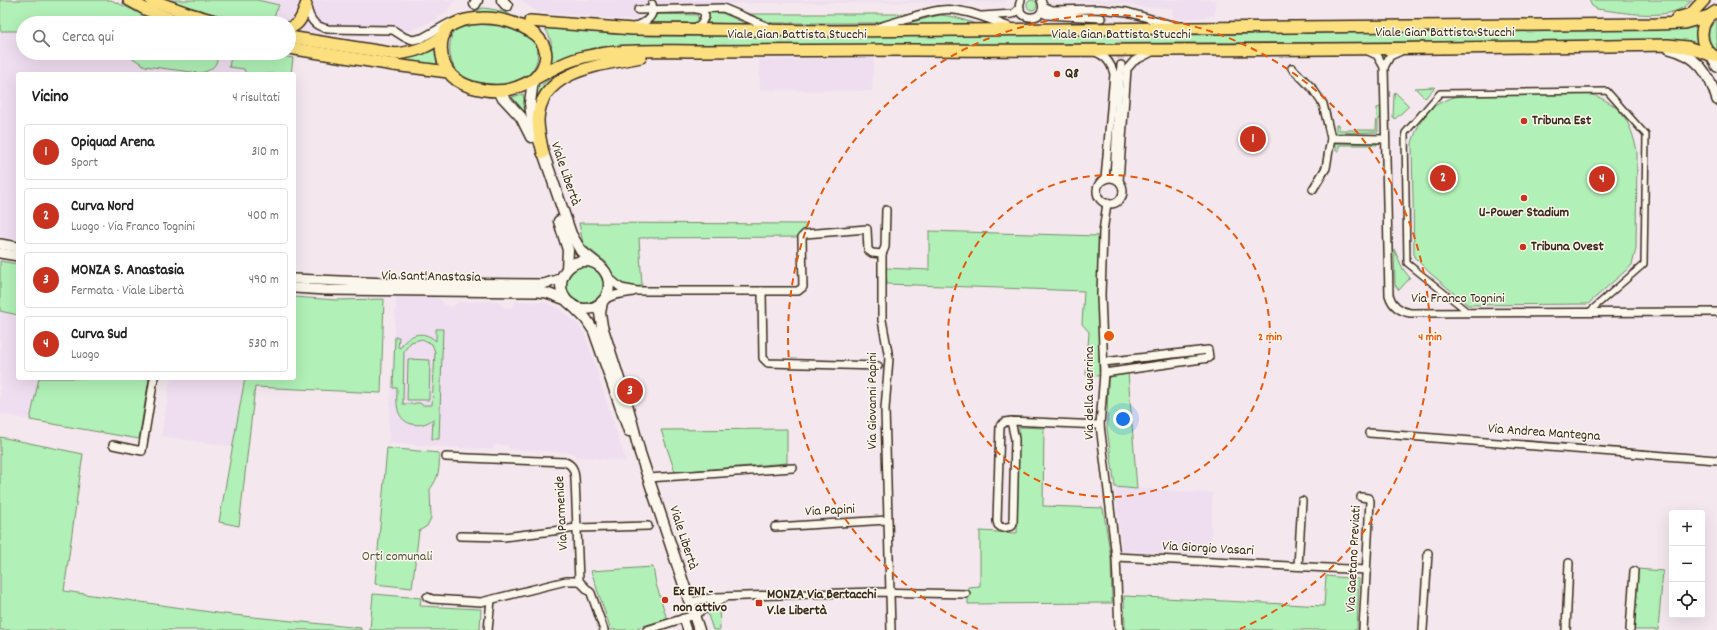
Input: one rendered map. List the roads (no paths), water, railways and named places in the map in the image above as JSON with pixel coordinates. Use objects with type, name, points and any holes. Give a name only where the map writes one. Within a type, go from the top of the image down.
[{"type":"main road","points":[[128,0],[162,16]]},
{"type":"main road","points":[[151,0],[197,16]]},
{"type":"main road","points":[[1656,24],[1691,14],[1704,0]]},
{"type":"main road","points":[[296,23],[303,17],[306,2]]},
{"type":"main road","name":"Viale Gian Battista Stucchi","points":[[448,72],[441,54],[444,35],[452,21],[476,2],[505,3],[530,21],[541,35],[546,54],[542,68],[533,80]]},
{"type":"main road","name":"Viale Gian Battista Stucchi","points":[[530,21],[625,28],[690,30],[1017,30],[1656,24],[1684,23],[1714,11]]},
{"type":"main road","name":"Viale Gian Battista Stucchi","points":[[1713,55],[1703,44],[1702,36],[1704,24],[1714,11]]},
{"type":"main road","name":"Viale Gian Battista Stucchi","points":[[296,49],[395,59],[425,48],[444,35]]},
{"type":"main road","name":"Viale Gian Battista Stucchi","points":[[296,38],[395,59],[448,72],[461,83],[481,89],[497,91],[520,87],[564,64],[591,55],[670,51],[1160,50],[1654,46],[1687,47],[1713,55]]},
{"type":"main road","points":[[544,153],[538,127],[541,105],[546,95],[560,81],[570,74],[595,67],[670,51]]},
{"type":"main road","name":"Viale Libertà","points":[[533,80],[530,95],[530,111],[535,132],[544,153],[571,234],[581,251],[600,266]]},
{"type":"main road","name":"Viale Libertà","points":[[497,91],[518,112],[529,132],[567,247],[565,272]]},
{"type":"main road","points":[[582,261],[591,261],[600,266],[608,277],[609,288],[603,301],[595,307],[587,309],[578,308],[568,302],[562,288],[565,272],[574,263],[582,261]]},
{"type":"main road","name":"Viale Libertà","points":[[603,301],[600,310],[601,321],[628,404],[640,453],[699,630]]},
{"type":"main road","name":"Viale Libertà","points":[[568,302],[586,319],[594,331],[626,423],[640,453]]},
{"type":"street","points":[[1021,0],[1021,12],[1027,17],[1035,17],[1041,6]]},
{"type":"street","points":[[306,2],[308,15],[313,24],[318,27],[328,29],[393,30],[404,37],[413,40],[422,38],[452,21]]},
{"type":"street","points":[[668,4],[677,9]]},
{"type":"street","points":[[1041,6],[1047,15],[1101,18]]},
{"type":"street","points":[[1041,6],[1052,10],[1100,9],[1127,12],[1182,28]]},
{"type":"street","points":[[625,28],[648,21],[652,15],[653,7]]},
{"type":"street","points":[[638,10],[653,7],[677,9],[724,8],[776,30]]},
{"type":"street","points":[[980,16],[1013,14],[1020,8]]},
{"type":"street","points":[[690,30],[697,27],[704,20],[705,16],[703,12],[696,9]]},
{"type":"street","points":[[866,31],[941,10],[953,10],[980,16],[1017,30]]},
{"type":"street","points":[[1654,46],[1678,51],[1694,59],[1704,70],[1717,100]]},
{"type":"street","points":[[1362,48],[1377,55],[1384,67]]},
{"type":"street","points":[[1384,67],[1390,56],[1407,48]]},
{"type":"street","points":[[1087,50],[1100,54],[1106,59],[1112,65],[1114,74],[1104,179],[1098,185],[1097,194],[1099,198],[1107,203],[1116,202],[1122,196],[1123,188],[1117,180],[1119,84],[1121,65]]},
{"type":"street","points":[[1117,180],[1127,69],[1130,64],[1141,56],[1160,50]]},
{"type":"street","points":[[1713,55],[1717,67]]},
{"type":"street","name":"Via Franco Tognini","points":[[1384,67],[1389,287],[1391,301],[1398,309],[1410,313],[1717,312]]},
{"type":"street","points":[[1292,68],[1312,88],[1323,104],[1331,138],[1326,168],[1313,189]]},
{"type":"street","points":[[1468,312],[1407,263],[1405,133],[1440,93],[1607,91],[1646,135],[1644,264],[1589,312]]},
{"type":"street","points":[[1331,138],[1385,139]]},
{"type":"street","points":[[1104,179],[1117,180]]},
{"type":"street","name":"Via della Guerrina","points":[[1107,203],[1103,232],[1101,296],[1104,373],[1100,425],[1116,557],[1119,630]]},
{"type":"street","name":"Via Giovanni Papini","points":[[886,210],[885,247],[882,254],[882,320],[889,358],[885,409],[891,630]]},
{"type":"street","points":[[603,301],[614,294],[637,291],[798,292],[803,288],[802,237],[805,234],[867,229],[868,250],[872,253],[882,254]]},
{"type":"street","points":[[0,244],[16,247]]},
{"type":"street","points":[[0,253],[16,256]]},
{"type":"street","name":"Via Sant'Anastasia","points":[[296,279],[387,283],[543,284],[554,282],[565,272]]},
{"type":"street","points":[[608,277],[621,288],[637,291]]},
{"type":"street","name":"Via Sant'Anastasia","points":[[296,288],[326,290],[538,292],[547,293],[568,302]]},
{"type":"street","points":[[762,291],[762,348],[763,358],[768,363],[878,366]]},
{"type":"street","points":[[1104,362],[1208,350],[1209,358],[1104,373]]},
{"type":"street","points":[[113,446],[142,451],[154,380]]},
{"type":"street","points":[[1010,421],[1015,439],[1013,524],[1012,526],[1002,528],[998,526],[997,521],[1000,426],[1005,422],[1010,421],[1100,425]]},
{"type":"street","name":"Via Andrea Mantegna","points":[[1369,433],[1717,460]]},
{"type":"street","name":"Via Parmenide","points":[[446,457],[565,462],[570,464],[574,469],[575,478],[579,581]]},
{"type":"street","points":[[648,478],[793,468]]},
{"type":"street","name":"Via Gaetano Previati","points":[[1361,497],[1368,498],[1370,501],[1363,630]]},
{"type":"street","points":[[1298,566],[1302,501]]},
{"type":"street","name":"Via Papini","points":[[775,527],[887,520]]},
{"type":"street","points":[[460,536],[504,537],[577,528],[648,526]]},
{"type":"street","points":[[1423,630],[1428,553]]},
{"type":"street","name":"Via Giorgio Vasari","points":[[1116,557],[1367,570]]},
{"type":"street","points":[[1566,630],[1569,563]]},
{"type":"street","points":[[1630,630],[1634,571]]},
{"type":"street","points":[[427,597],[432,599],[481,602],[566,581],[579,581],[591,593],[604,630]]},
{"type":"street","points":[[690,602],[709,598],[873,592],[966,594]]},
{"type":"street","points":[[647,630],[694,615],[724,598]]},
{"type":"street","points":[[488,630],[491,600]]},
{"type":"street","points":[[683,618],[687,630]]},
{"type":"tunnel","points":[[1101,18],[1112,24],[1118,37],[1121,65]]},
{"type":"place","name":"Q8","points":[[1057,74]]},
{"type":"place","name":"Tribuna Est","points":[[1524,121]]},
{"type":"place","name":"Opiquad Arena","points":[[1253,139]]},
{"type":"place","name":"Curva Nord","points":[[1443,178]]},
{"type":"place","name":"Curva Sud","points":[[1602,179]]},
{"type":"place","name":"U-Power Stadium","points":[[1524,198]]},
{"type":"place","name":"Tribuna Ovest","points":[[1523,247]]},
{"type":"place","name":"MONZA S. Anastasia","points":[[630,391]]},
{"type":"place","name":"Ex ENI - non attivo","points":[[665,600]]},
{"type":"place","name":"MONZA Via Bertacchi V.le Libertà","points":[[759,603]]},
{"type":"park label","name":"Orti comunali","points":[[397,557]]}]
